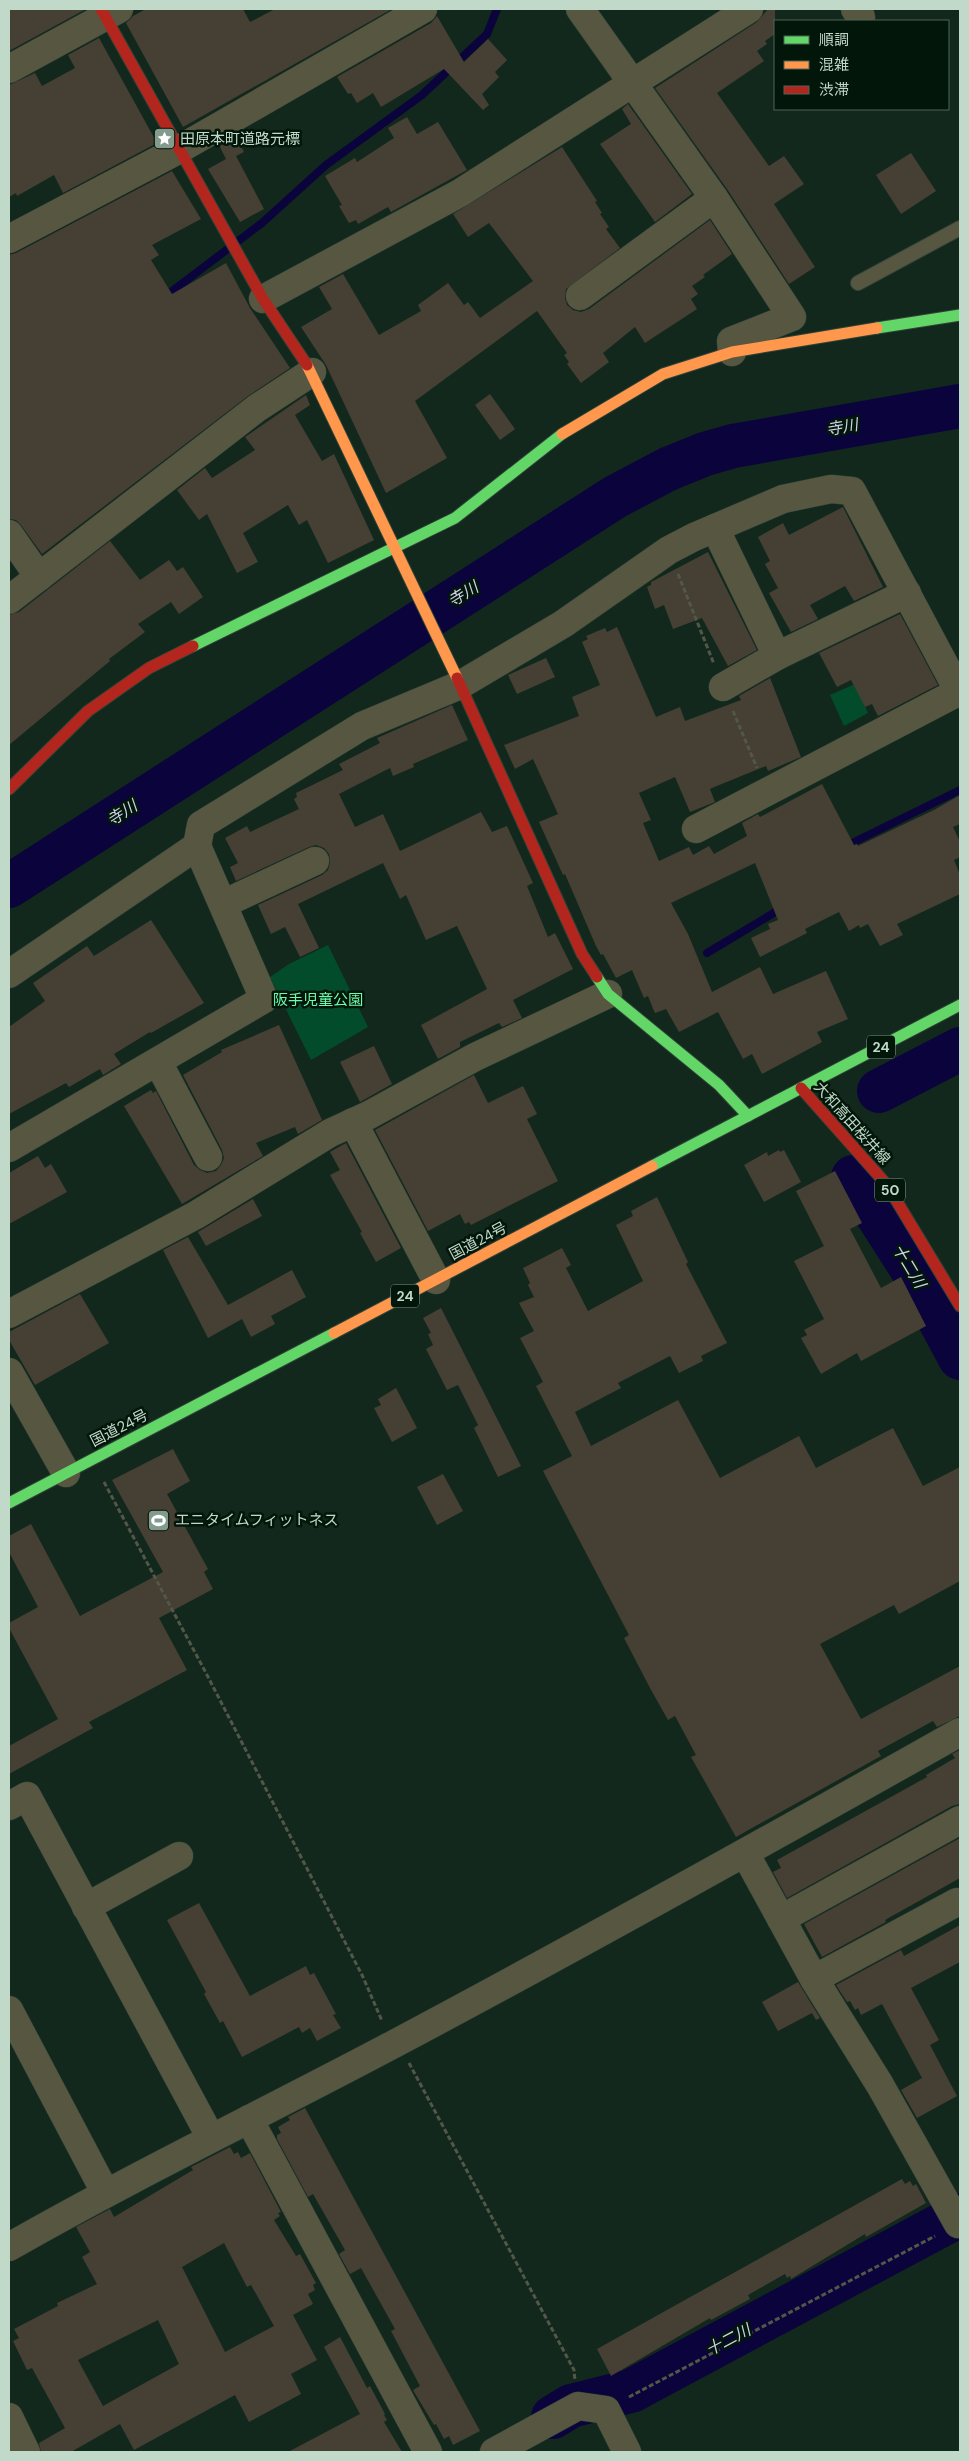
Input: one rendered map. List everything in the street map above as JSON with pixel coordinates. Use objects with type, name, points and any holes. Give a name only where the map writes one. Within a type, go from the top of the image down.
[{"type":"main road","points":[[108,11],[178,150],[237,249],[263,299],[312,372],[458,682],[582,954],[608,994],[719,1085],[748,1116]]},
{"type":"main road","points":[[9,789],[88,711],[149,668],[397,552],[455,518],[490,489],[577,424],[663,374],[732,352],[960,315]]},
{"type":"main road","name":"国道24号","points":[[9,1502],[960,1005]]},
{"type":"main road","name":"大和高田桜井線","points":[[801,1088],[887,1185],[954,1277],[960,1306]]},
{"type":"street","points":[[9,239],[178,150],[423,9]]},
{"type":"street","points":[[580,9],[714,198],[792,317],[731,341],[732,352]]},
{"type":"street","points":[[263,299],[460,193],[749,9]]},
{"type":"street","points":[[9,69],[108,11]]},
{"type":"street","points":[[580,296],[714,198]]},
{"type":"street","points":[[9,600],[257,408],[312,372]]},
{"type":"street","points":[[9,1148],[264,1000],[197,846],[201,825],[362,726],[458,682],[563,624],[669,550],[783,499],[831,489],[852,491],[960,692],[696,829]]},
{"type":"street","points":[[715,528],[777,656]]},
{"type":"street","points":[[9,534],[39,577]]},
{"type":"street","points":[[724,687],[777,656],[907,593]]},
{"type":"street","points":[[9,974],[197,846]]},
{"type":"street","points":[[223,904],[315,860]]},
{"type":"street","points":[[9,1314],[196,1215],[330,1133],[475,1057],[608,994]]},
{"type":"street","points":[[158,1062],[208,1157]]},
{"type":"street","points":[[353,1122],[436,1280]]},
{"type":"street","points":[[9,1372],[66,1473]]},
{"type":"street","points":[[9,2247],[105,2192],[393,2045],[745,1853],[960,1732]]},
{"type":"street","points":[[9,1806],[26,1796],[211,2138]]},
{"type":"street","points":[[781,1919],[960,1820]]},
{"type":"street","points":[[745,1853],[814,1979],[880,2084],[958,2224]]},
{"type":"street","points":[[86,1907],[179,1856]]},
{"type":"street","points":[[814,1979],[957,1902]]},
{"type":"street","points":[[9,2010],[105,2192]]},
{"type":"street","points":[[248,2119],[428,2452]]},
{"type":"street","points":[[494,2452],[578,2406],[606,2410],[627,2452]]},
{"type":"street","points":[[9,2417],[26,2452]]},
{"type":"lane","points":[[858,283],[960,228]]},
{"type":"path","points":[[92,1459],[220,1699],[363,1977],[393,2045],[406,2057],[574,2370],[578,2406]]},
{"type":"path","points":[[606,2410],[958,2224]]},
{"type":"green space","points":[[855,684],[868,713],[844,726],[830,695]]},
{"type":"green space","name":"阪手児童公園","points":[[328,945],[368,1027],[311,1060],[270,977],[289,964]]},
{"type":"building","points":[[9,9],[86,9],[9,51]]},
{"type":"building","points":[[146,9],[243,9],[250,22],[275,9],[392,9],[183,127],[126,23],[133,16]]},
{"type":"building","points":[[768,9],[775,9],[774,35],[765,41],[767,44],[757,51],[764,61],[717,93],[769,166],[784,156],[804,184],[774,204],[815,267],[789,284],[727,189],[655,88],[757,22]]},
{"type":"building","points":[[437,16],[464,62],[488,39],[507,60],[495,72],[499,77],[482,94],[489,105],[483,110],[444,69],[381,107],[373,93],[357,103],[351,93],[348,94],[337,77],[431,23]]},
{"type":"building","points":[[99,38],[157,143],[63,193],[54,175],[17,196],[16,193],[9,197],[9,85],[35,73],[42,86],[75,68],[68,55]]},
{"type":"building","points":[[628,104],[692,194],[655,222],[600,144],[631,124],[622,109]]},
{"type":"building","points":[[407,117],[417,134],[438,122],[467,170],[391,212],[388,207],[358,224],[356,220],[349,223],[339,206],[342,205],[325,176],[355,158],[357,162],[394,138],[388,128]]},
{"type":"building","points":[[235,135],[244,152],[236,156],[264,209],[240,222],[208,169],[226,159],[219,145]]},
{"type":"building","points":[[562,147],[597,201],[595,202],[602,213],[600,214],[609,227],[606,229],[620,248],[566,289],[565,298],[567,305],[573,310],[581,312],[589,309],[710,220],[732,254],[703,275],[705,277],[692,286],[698,294],[691,299],[697,309],[645,343],[635,327],[603,353],[609,362],[581,383],[567,364],[569,362],[564,355],[567,353],[537,311],[415,401],[447,458],[386,493],[326,365],[301,327],[332,309],[319,287],[343,274],[379,335],[421,311],[418,305],[448,283],[464,305],[468,302],[480,318],[533,281],[489,223],[468,237],[453,214]]},
{"type":"building","points":[[911,153],[936,191],[901,214],[876,175]]},
{"type":"building","points":[[172,171],[201,219],[152,245],[159,255],[151,260],[172,294],[226,263],[250,308],[290,368],[248,396],[42,554],[21,525],[16,520],[9,519],[9,255]]},
{"type":"building","points":[[490,394],[515,429],[500,440],[475,405]]},
{"type":"building","points":[[306,395],[310,405],[295,415],[322,461],[334,454],[374,540],[328,563],[307,520],[299,525],[288,505],[243,533],[258,562],[237,573],[207,514],[199,520],[177,490],[205,468],[212,478],[255,450],[245,437]]},
{"type":"building","points":[[843,507],[883,587],[854,601],[845,586],[810,605],[818,619],[791,632],[769,593],[778,588],[765,564],[770,561],[758,537],[783,523],[789,535]]},
{"type":"building","points":[[110,541],[140,580],[169,560],[177,571],[183,567],[203,597],[179,614],[171,602],[138,624],[145,632],[109,659],[110,661],[9,745],[9,615],[19,612]]},
{"type":"building","points":[[708,552],[757,650],[728,666],[702,618],[673,629],[664,605],[655,609],[647,587],[651,585],[651,582]]},
{"type":"building","points":[[900,614],[938,685],[878,716],[872,704],[865,707],[851,680],[837,687],[819,653]]},
{"type":"building","points":[[617,627],[656,717],[680,707],[685,721],[741,700],[739,696],[770,678],[801,757],[768,771],[766,766],[712,788],[710,789],[715,802],[690,812],[675,777],[639,793],[651,820],[643,823],[659,861],[689,847],[693,855],[709,846],[714,854],[747,836],[742,823],[758,814],[760,817],[822,784],[854,845],[857,844],[858,846],[934,810],[960,795],[960,824],[953,827],[960,842],[960,857],[954,860],[960,875],[960,894],[897,924],[903,935],[880,946],[868,924],[860,928],[859,925],[849,931],[839,912],[805,929],[807,933],[760,957],[751,938],[770,929],[768,924],[778,920],[755,863],[671,903],[688,934],[712,992],[760,967],[773,994],[826,971],[848,1019],[817,1032],[822,1042],[762,1074],[752,1054],[743,1059],[718,1012],[679,1032],[666,1009],[655,1013],[648,996],[644,998],[632,970],[616,978],[603,954],[601,955],[596,946],[565,874],[563,875],[539,822],[558,814],[533,759],[515,769],[504,745],[579,716],[572,697],[600,685],[582,642],[588,639],[586,636],[605,628],[607,632]]},
{"type":"building","points":[[546,658],[555,677],[517,694],[508,675]]},
{"type":"building","points":[[452,705],[468,740],[413,764],[414,767],[393,776],[390,768],[339,794],[355,827],[383,814],[400,851],[481,812],[492,832],[507,826],[533,883],[527,886],[548,937],[555,933],[573,969],[513,1000],[522,1018],[502,1027],[499,1023],[460,1042],[460,1047],[438,1059],[421,1025],[487,989],[457,926],[426,940],[406,895],[400,899],[383,863],[298,904],[319,948],[300,957],[285,927],[271,934],[258,905],[322,875],[328,870],[330,863],[329,854],[324,848],[316,845],[309,847],[236,881],[230,867],[238,863],[225,838],[247,826],[250,832],[299,809],[294,799],[297,797],[296,793],[343,770],[339,764],[380,743],[377,738]]},
{"type":"building","points":[[151,920],[204,1003],[114,1054],[121,1064],[103,1075],[100,1069],[69,1087],[66,1083],[9,1114],[9,1027],[45,1001],[33,983],[87,946],[94,956]]},
{"type":"building","points":[[279,1025],[322,1120],[298,1134],[295,1127],[256,1143],[263,1156],[182,1204],[124,1106],[151,1090],[153,1093],[156,1091],[194,1165],[207,1173],[216,1171],[224,1158],[222,1150],[183,1075],[222,1052],[221,1050]]},
{"type":"building","points":[[374,1046],[392,1084],[360,1102],[340,1062]]},
{"type":"building","points":[[474,1075],[488,1103],[523,1086],[537,1114],[527,1119],[558,1181],[471,1225],[469,1222],[465,1224],[460,1214],[428,1231],[375,1130]]},
{"type":"building","points":[[346,1143],[401,1248],[376,1262],[360,1233],[362,1232],[330,1175],[340,1170],[330,1152]]},
{"type":"building","points":[[779,1150],[780,1152],[784,1150],[801,1182],[764,1202],[744,1165],[767,1152],[768,1156]]},
{"type":"building","points":[[38,1156],[45,1168],[51,1164],[67,1192],[9,1224],[9,1173]]},
{"type":"building","points":[[835,1171],[862,1223],[850,1229],[881,1288],[901,1277],[926,1326],[861,1361],[857,1353],[821,1374],[801,1338],[807,1335],[804,1330],[824,1319],[794,1261],[824,1246],[796,1191]]},
{"type":"building","points":[[657,1197],[688,1262],[686,1264],[727,1343],[701,1356],[703,1361],[679,1373],[670,1356],[618,1383],[621,1388],[575,1412],[591,1446],[678,1400],[720,1478],[799,1436],[816,1468],[893,1428],[923,1486],[960,1467],[960,1581],[899,1614],[894,1605],[820,1644],[861,1719],[960,1666],[960,1716],[937,1727],[933,1721],[878,1751],[881,1756],[736,1837],[691,1757],[696,1755],[675,1716],[668,1720],[650,1688],[624,1638],[629,1635],[543,1471],[572,1456],[536,1386],[543,1382],[520,1338],[534,1331],[519,1303],[534,1297],[523,1268],[562,1248],[571,1265],[566,1268],[588,1311],[643,1281],[616,1225],[633,1216],[631,1211]]},
{"type":"building","points":[[253,1199],[262,1216],[206,1246],[198,1232]]},
{"type":"building","points":[[188,1237],[228,1305],[292,1270],[306,1297],[271,1316],[275,1324],[251,1337],[242,1319],[208,1338],[163,1250]]},
{"type":"building","points":[[80,1294],[109,1343],[35,1385],[9,1340],[9,1332]]},
{"type":"building","points":[[441,1308],[521,1466],[498,1477],[474,1428],[478,1425],[458,1385],[447,1390],[426,1349],[433,1345],[428,1334],[431,1333],[423,1318]]},
{"type":"building","points":[[396,1388],[417,1428],[392,1442],[374,1408],[381,1405],[378,1399]]},
{"type":"building","points":[[173,1449],[190,1481],[167,1494],[208,1569],[204,1572],[213,1589],[159,1618],[187,1670],[89,1722],[93,1728],[9,1774],[9,1746],[58,1719],[9,1628],[9,1623],[38,1607],[9,1552],[9,1536],[31,1524],[80,1616],[163,1572],[112,1480]]},
{"type":"building","points":[[443,1474],[463,1511],[437,1525],[417,1487]]},
{"type":"building","points":[[960,1750],[960,1804],[952,1806],[787,1898],[773,1872],[781,1868],[777,1860],[927,1777],[926,1775],[955,1758],[952,1754]]},
{"type":"building","points":[[960,1838],[960,1878],[822,1957],[804,1924]]},
{"type":"building","points":[[199,1903],[250,1996],[306,1966],[310,1975],[314,1973],[336,2014],[333,2015],[341,2028],[317,2041],[310,2028],[302,2033],[299,2027],[242,2057],[223,2021],[220,2023],[204,1994],[206,1992],[167,1920]]},
{"type":"building","points":[[960,1925],[960,1962],[911,1988],[939,2040],[930,2045],[957,2096],[917,2118],[901,2090],[922,2078],[882,2004],[861,2015],[858,2008],[855,2010],[850,2001],[847,2002],[836,1985],[901,1950],[904,1956]]},
{"type":"building","points":[[798,1982],[820,2018],[816,2020],[812,2013],[778,2031],[762,2002]]},
{"type":"building","points":[[305,2108],[480,2431],[453,2445],[449,2436],[444,2439],[413,2390],[420,2386],[391,2331],[395,2329],[361,2268],[350,2274],[339,2254],[345,2250],[313,2194],[308,2197],[277,2139],[277,2135],[281,2133],[278,2127],[290,2120],[288,2117]]},
{"type":"building","points":[[230,2147],[234,2154],[238,2152],[241,2158],[250,2153],[281,2212],[278,2213],[280,2216],[274,2220],[296,2256],[300,2254],[316,2283],[313,2285],[315,2290],[308,2294],[313,2304],[293,2315],[317,2360],[291,2374],[301,2394],[249,2422],[235,2395],[134,2450],[120,2424],[71,2452],[41,2452],[39,2443],[65,2428],[32,2368],[27,2370],[13,2341],[19,2338],[14,2329],[58,2306],[57,2303],[97,2284],[82,2257],[90,2252],[76,2227],[110,2209],[114,2217],[193,2170],[191,2167]],"holes":[[[224,2243],[247,2287],[251,2285],[274,2326],[225,2352],[182,2267]],[[158,2320],[179,2364],[103,2406],[78,2360]]]},
{"type":"building","points":[[902,2179],[905,2184],[910,2181],[913,2186],[916,2184],[926,2203],[866,2237],[865,2234],[791,2279],[790,2276],[787,2278],[785,2274],[748,2295],[750,2299],[711,2320],[710,2318],[611,2376],[597,2349]]},
{"type":"building","points":[[340,2337],[367,2388],[370,2386],[385,2414],[387,2420],[384,2422],[402,2452],[288,2452],[360,2414],[324,2347]]},
{"type":"waterway","points":[[163,298],[262,223],[326,165],[422,95],[487,34],[497,9]]},
{"type":"waterway","name":"寺川","points":[[9,886],[615,497],[668,469],[705,454],[733,446],[960,406]]},
{"type":"waterway","points":[[844,847],[960,790]]},
{"type":"waterway","points":[[707,953],[782,908]]},
{"type":"waterway","name":"十二川","points":[[879,1091],[960,1049]]},
{"type":"waterway","name":"十二川","points":[[853,1177],[915,1274],[960,1358]]},
{"type":"waterway","name":"十二川","points":[[553,2417],[571,2406],[631,2391],[960,2215]]},
{"type":"traffic: fast","points":[[877,328],[960,315]]},
{"type":"traffic: fast","points":[[193,646],[455,518],[562,434]]},
{"type":"traffic: fast","points":[[597,977],[608,994],[719,1085],[748,1116]]},
{"type":"traffic: fast","points":[[652,1166],[960,1005]]},
{"type":"traffic: fast","points":[[9,1503],[334,1333]]},
{"type":"traffic: slow","points":[[562,434],[663,374],[732,352],[877,328]]},
{"type":"traffic: slow","points":[[307,365],[457,678]]},
{"type":"traffic: slow","points":[[334,1333],[652,1166]]},
{"type":"traffic: jam","points":[[101,9],[263,299],[307,365]]},
{"type":"traffic: jam","points":[[9,789],[88,711],[149,668],[193,646]]},
{"type":"traffic: jam","points":[[457,678],[582,954],[597,977]]},
{"type":"traffic: jam","points":[[801,1088],[887,1185],[960,1306]]},
{"type":"place","name":"田原本町道路元標","points":[[164,139]]},
{"type":"place","name":"エニタイムフィットネス","points":[[159,1520]]}]
